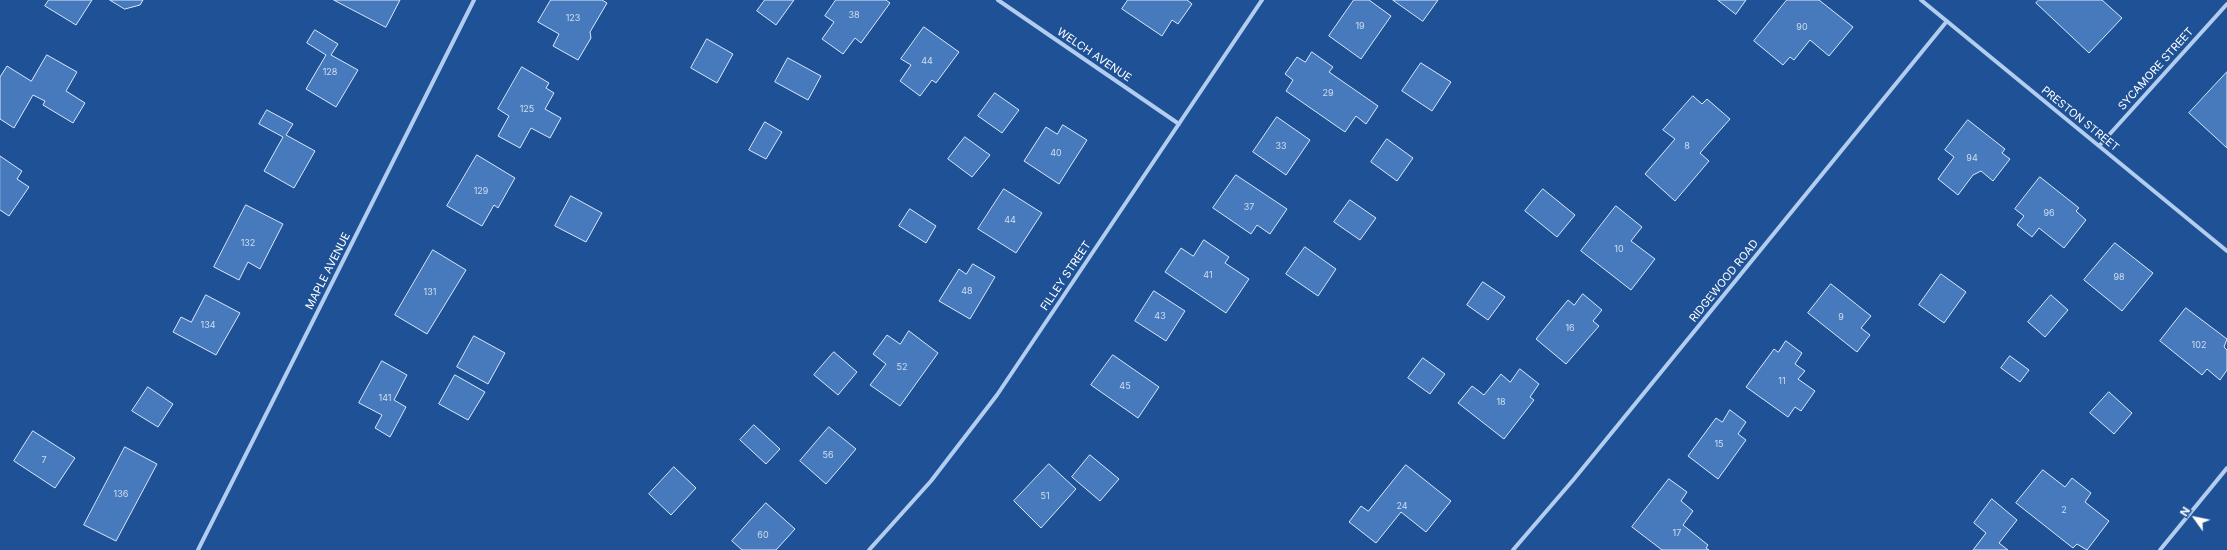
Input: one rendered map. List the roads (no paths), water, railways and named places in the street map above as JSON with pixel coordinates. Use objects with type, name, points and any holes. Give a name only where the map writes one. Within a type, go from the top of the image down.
[{"type":"street","name":"MAPLE AVENUE","points":[[198,550],[474,0]]},
{"type":"street","name":"WELCH AVENUE","points":[[998,0],[1179,124]]},
{"type":"street","name":"FILLEY STREET","points":[[869,550],[931,481],[997,395],[1262,0]]},
{"type":"street","name":"PRESTON STREET","points":[[1921,0],[2227,251]]},
{"type":"street","name":"SYCAMORE STREET","points":[[2099,146],[2227,4]]},
{"type":"street","name":"RIDGEWOOD ROAD","points":[[1512,550],[1574,479],[1947,21]]},
{"type":"street","points":[[2160,550],[2227,468]]}]
